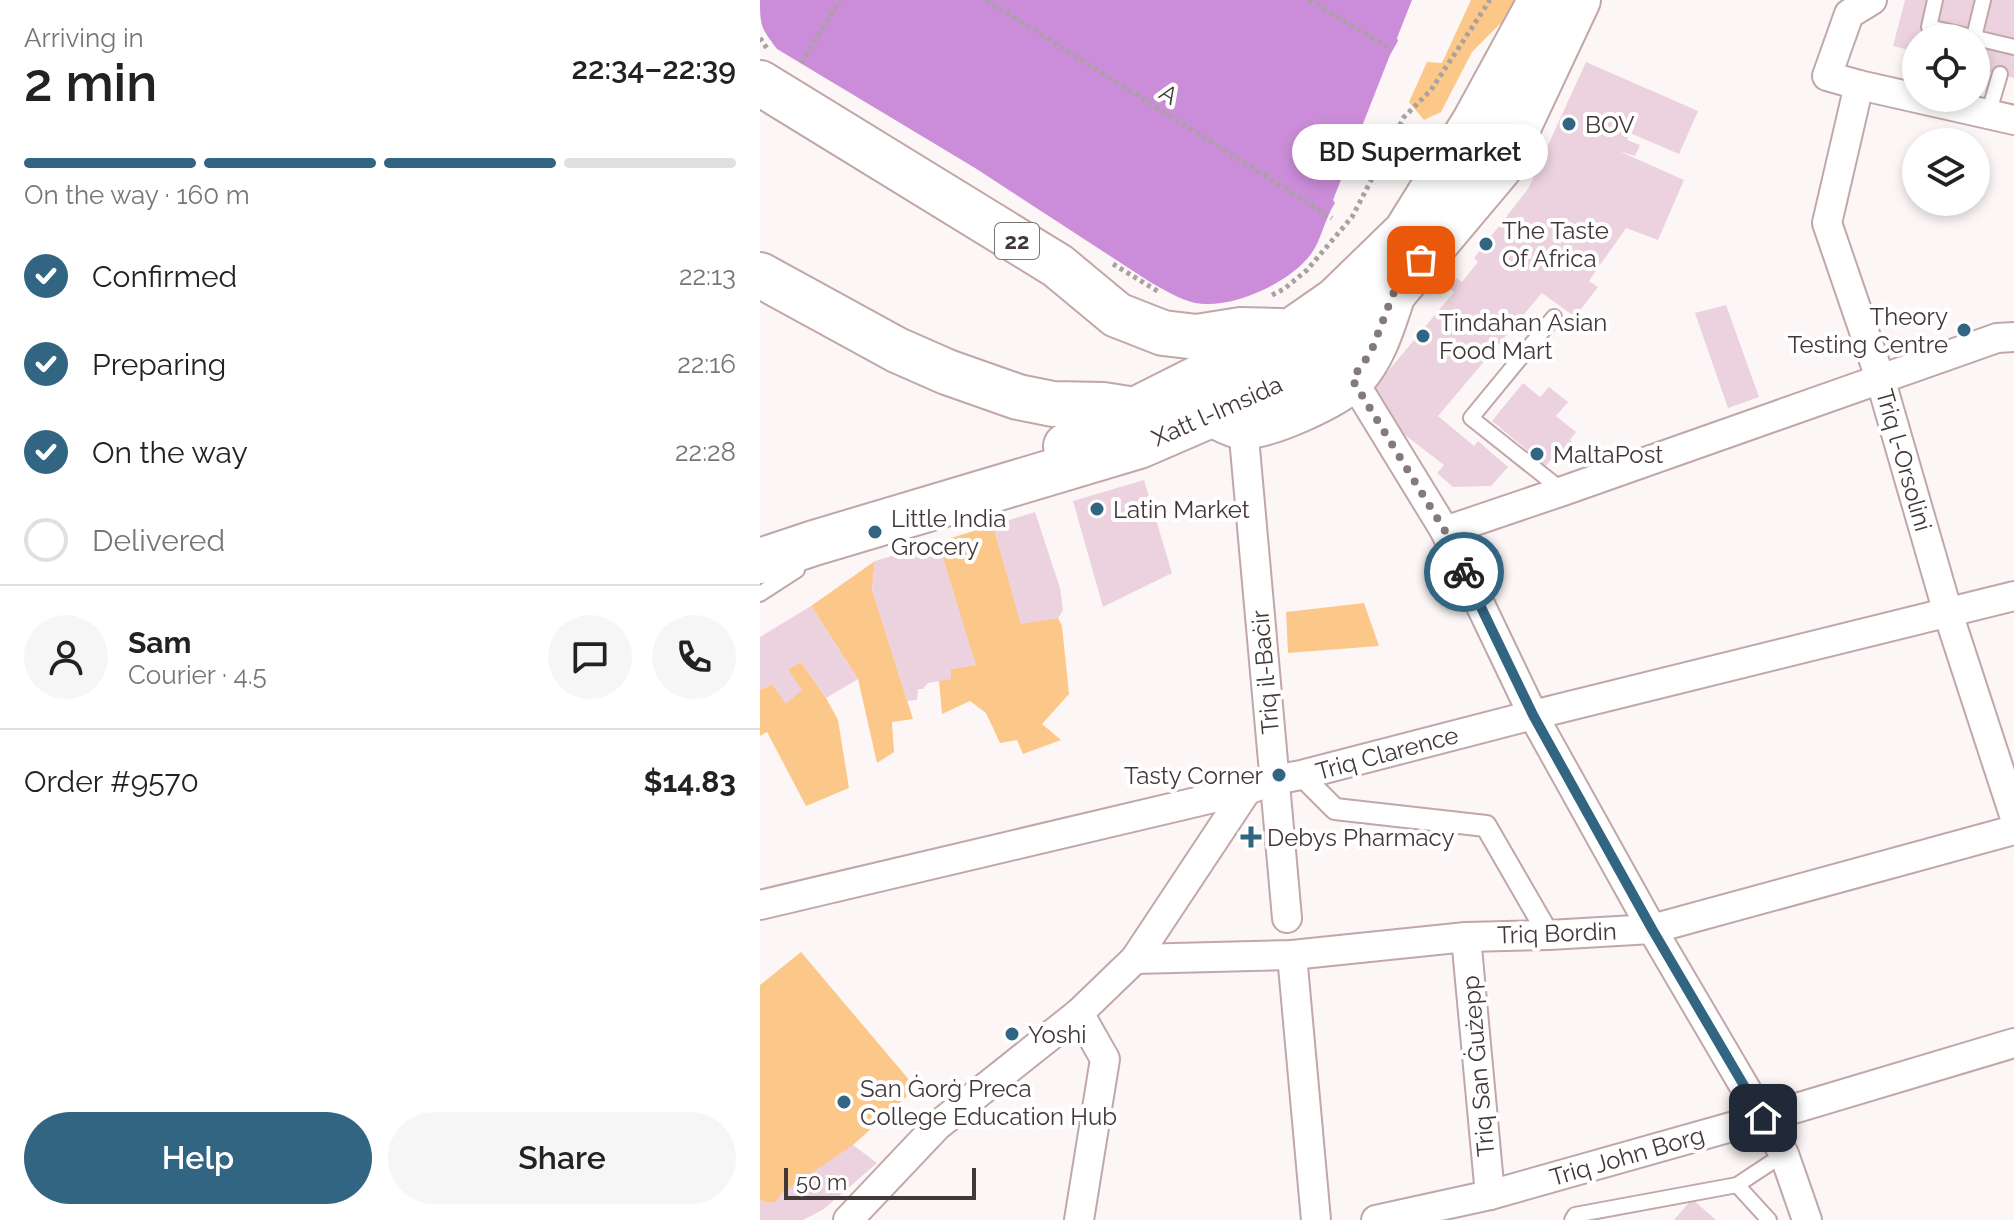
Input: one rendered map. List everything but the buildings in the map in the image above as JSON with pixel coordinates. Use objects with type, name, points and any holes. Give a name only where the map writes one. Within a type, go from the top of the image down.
[{"type":"main road","name":"Xatt l-Imsida","points":[[772,571],[814,543],[1137,428],[1336,300],[1406,232],[1475,121],[1541,0]]},
{"type":"main road","name":"Xatt l-Imsida","points":[[760,542],[978,479],[1088,438],[1137,428],[1228,420],[1240,405],[1287,380],[1329,352],[1393,294],[1499,168],[1578,0]]},
{"type":"main road","name":"22","points":[[774,67],[1058,266],[1117,315],[1163,333],[1186,336],[1241,330],[1290,332]]},
{"type":"main road","points":[[760,275],[897,350],[947,372],[1018,397],[1053,404],[1103,405],[1137,428]]},
{"type":"main road","points":[[1228,420],[1282,418],[1311,405],[1352,379],[1371,352],[1393,294]]},
{"type":"street","points":[[1872,0],[1849,14],[1827,76],[2001,118]]},
{"type":"street","name":"Triq l-Orsolini","points":[[1859,85],[1827,223],[1880,378],[1948,613],[2014,815]]},
{"type":"street","points":[[1445,531],[1997,338],[2014,337]]},
{"type":"street","points":[[1352,379],[1445,531],[1533,715],[1652,929],[1784,1154],[1807,1220]]},
{"type":"street","name":"Triq il-Baċir","points":[[1228,420],[1288,777],[1287,918]]},
{"type":"street","name":"Triq Clarence","points":[[760,905],[1247,790],[1533,715],[2014,596]]},
{"type":"street","points":[[1288,777],[1335,809],[1486,826],[1549,935]]},
{"type":"street","points":[[848,1220],[937,1126],[1079,1013],[1135,959],[1247,790]]},
{"type":"street","name":"Triq Bordin","points":[[1135,959],[1292,955],[1466,937],[1652,929],[2014,830]]},
{"type":"street","name":"Triq San Ġużepp","points":[[1466,937],[1490,1195]]},
{"type":"street","points":[[1292,955],[1316,1220]]},
{"type":"street","points":[[1079,1013],[1105,1059],[1079,1220]]},
{"type":"street","name":"Triq John Borg","points":[[1376,1220],[1490,1195],[2014,1043]]},
{"type":"lane","points":[[1930,24],[1935,0]]},
{"type":"lane","points":[[1977,24],[1983,0]]},
{"type":"lane","points":[[1990,41],[2014,47]]},
{"type":"lane","points":[[2000,74],[2001,118]]},
{"type":"lane","points":[[1554,317],[1471,418],[1563,491]]},
{"type":"lane","points":[[760,594],[772,571]]},
{"type":"lane","points":[[1572,1220],[1575,1215],[1737,1185],[1784,1154]]},
{"type":"lane","points":[[1737,1185],[1769,1220]]},
{"type":"path","points":[[801,63],[840,0]]},
{"type":"path","name":"A","points":[[986,0],[1332,218]]},
{"type":"path","points":[[1309,0],[1389,48]]},
{"type":"path","points":[[1260,302],[1284,289],[1307,270],[1352,217],[1404,117],[1431,90],[1490,0]]},
{"type":"path","points":[[760,38],[774,67],[804,73]]},
{"type":"path","points":[[1109,261],[1162,294]]},
{"type":"shaded area","points":[[760,0],[1412,0],[1333,200],[1335,203],[1311,254],[1289,275],[1259,292],[1209,304],[1183,299],[1150,282],[975,168],[777,49],[762,26]]},
{"type":"shaded area","points":[[1471,0],[1524,0],[1472,52],[1441,112],[1424,120],[1409,102],[1427,62],[1442,63]]},
{"type":"shaded area","points":[[993,525],[1021,623],[1058,618],[1062,626],[1069,694],[1042,724],[1061,740],[1023,754],[1017,740],[1000,743],[986,713],[970,701],[942,714],[939,681],[951,669],[975,665],[938,542]]},
{"type":"shaded area","points":[[875,561],[872,589],[913,719],[892,722],[894,752],[877,763],[858,679],[811,606]]},
{"type":"shaded area","points":[[1364,603],[1379,646],[1288,653],[1286,612]]},
{"type":"shaded area","points":[[801,662],[838,720],[849,788],[806,806],[767,732],[760,736],[760,690],[772,684],[786,703],[788,669]]},
{"type":"shaded area","name":"San Ġorġ Preca College Education Hub","points":[[801,952],[916,1088],[853,1145],[776,1202],[768,1203],[760,1200],[760,985]]},
{"type":"way so far","points":[[1421,260],[1393,294],[1371,352],[1352,379],[1445,531],[1464,572]]},
{"type":"place","name":"BOV","points":[[1569,124]]},
{"type":"place","name":"The Taste Of Africa","points":[[1486,244]]},
{"type":"place","name":"BD Supermarket","points":[[1421,260]]},
{"type":"place","name":"Theory Testing Centre","points":[[1964,330]]},
{"type":"place","name":"Tindahan Asian Food Mart","points":[[1423,336]]},
{"type":"place","name":"MaltaPost","points":[[1537,454]]},
{"type":"place","name":"Latin Market","points":[[1097,509]]},
{"type":"place","name":"Little India Grocery","points":[[875,532]]},
{"type":"place","name":"Tasty Corner","points":[[1279,775]]},
{"type":"place","name":"Debys Pharmacy","points":[[1251,837]]},
{"type":"place","name":"Yoshi","points":[[1012,1034]]},
{"type":"place","name":"San Ġorġ Preca College Education Hub","points":[[844,1102]]},
{"type":"route","points":[[1464,572],[1533,715],[1652,929],[1763,1118]]}]
